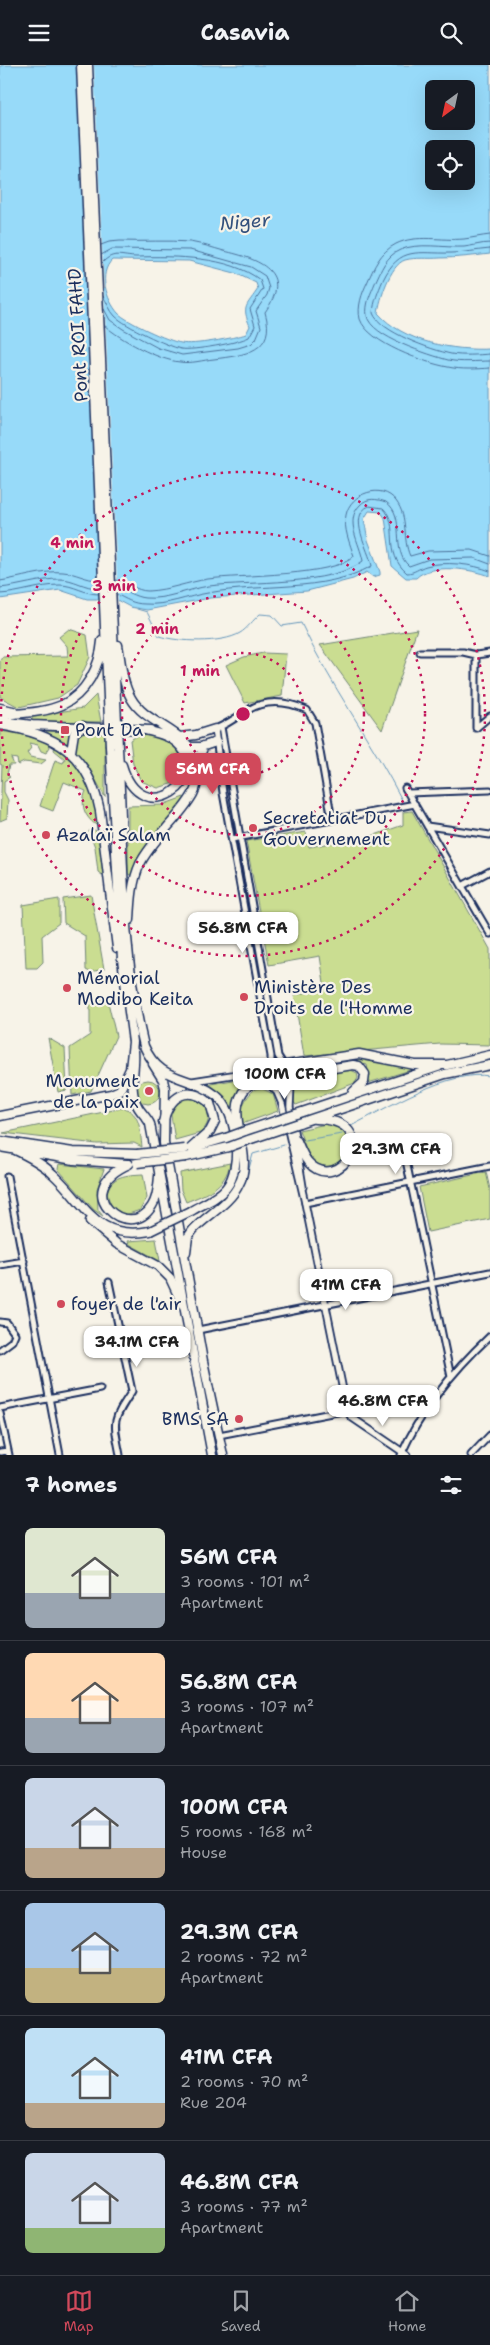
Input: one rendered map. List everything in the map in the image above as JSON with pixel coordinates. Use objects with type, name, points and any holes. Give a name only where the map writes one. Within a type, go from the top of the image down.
[{"type":"main road","name":"Pont ROI FAHD","points":[[81,65],[109,603]]},
{"type":"main road","points":[[88,65],[113,722],[129,950],[140,1031],[148,1056],[163,1080],[165,1088],[164,1143],[185,1264],[223,1455]]},
{"type":"main road","points":[[0,715],[22,713],[62,705],[81,691],[90,681],[100,654],[109,614]]},
{"type":"main road","points":[[109,614],[121,667],[131,698],[145,713],[180,737],[190,747],[198,763]]},
{"type":"main road","points":[[0,708],[22,713]]},
{"type":"main road","points":[[0,721],[22,724]]},
{"type":"main road","points":[[0,725],[83,726],[145,730],[163,732],[180,737],[196,735],[218,728]]},
{"type":"main road","points":[[0,725],[40,733],[71,752],[90,779],[96,791],[100,811],[117,949],[122,959]]},
{"type":"main road","points":[[71,752],[74,733],[83,726]]},
{"type":"main road","points":[[116,748],[125,774],[137,792],[155,798],[164,798],[174,793],[187,773],[188,763],[184,752],[178,743],[170,738],[145,730]]},
{"type":"main road","points":[[0,731],[10,731],[48,741],[64,750],[90,779]]},
{"type":"main road","points":[[190,747],[204,746],[220,741]]},
{"type":"main road","points":[[129,950],[130,912],[136,873],[145,856],[193,794],[199,777],[198,758],[204,746]]},
{"type":"main road","points":[[116,748],[122,959],[134,1042],[135,1065],[132,1089],[137,1105],[150,1124],[182,1304],[212,1455]]},
{"type":"main road","points":[[0,1116],[111,1094],[120,1090],[130,1069],[134,1042]]},
{"type":"main road","points":[[284,1065],[360,1054],[415,1065],[447,1065]]},
{"type":"main road","points":[[0,1141],[73,1152],[137,1154],[188,1148],[226,1138],[349,1095],[447,1065],[490,1055]]},
{"type":"main road","points":[[13,1149],[44,1165],[79,1205],[102,1225],[118,1233],[134,1234],[150,1231],[192,1211],[220,1194],[226,1188],[235,1172],[237,1156],[232,1122],[225,1104],[210,1091],[166,1073],[148,1056]]},
{"type":"main road","points":[[291,1083],[315,1071],[354,1065],[359,1066],[365,1074],[364,1082],[349,1095]]},
{"type":"main road","points":[[0,1147],[74,1160],[133,1164],[186,1157],[229,1147],[445,1074],[490,1065]]},
{"type":"main road","points":[[185,1264],[188,1237],[198,1225],[230,1198],[240,1184],[244,1171],[237,1113],[241,1094],[247,1087],[256,1082],[270,1085]]},
{"type":"main road","points":[[163,1122],[170,1104],[181,1095],[197,1095],[210,1103],[215,1121],[210,1131],[188,1148]]},
{"type":"main road","points":[[297,1141],[307,1161],[318,1169],[330,1171],[339,1168],[351,1155],[352,1140],[343,1124],[328,1119],[308,1119]]},
{"type":"main road","points":[[133,1164],[107,1178],[102,1193],[104,1203],[110,1212],[120,1218],[139,1217],[146,1213],[156,1196],[159,1176]]},
{"type":"main road","points":[[79,1205],[90,1222],[105,1236],[145,1258],[165,1273],[182,1304]]},
{"type":"street","points":[[420,651],[463,652],[476,655],[490,653]]},
{"type":"street","points":[[476,655],[476,728],[490,715]]},
{"type":"street","points":[[332,820],[315,723],[307,709],[286,702],[264,704],[250,709],[218,728],[232,839],[270,1068],[267,1077],[270,1085],[280,1097],[305,1203],[347,1410],[351,1417],[403,1454],[425,1414],[451,1377],[490,1336]]},
{"type":"street","points":[[220,741],[241,837],[278,1056],[292,1072],[290,1107],[303,1176],[303,1196]]},
{"type":"street","points":[[490,790],[407,790],[490,934]]},
{"type":"street","points":[[232,839],[415,804]]},
{"type":"street","points":[[427,826],[490,835]]},
{"type":"street","points":[[462,886],[490,871]]},
{"type":"street","points":[[183,1081],[205,1081],[284,1065]]},
{"type":"street","points":[[270,1085],[283,1089],[291,1083]]},
{"type":"street","points":[[403,1146],[451,1377]]},
{"type":"street","points":[[305,1203],[490,1166]]},
{"type":"street","points":[[7,1176],[60,1455]]},
{"type":"street","points":[[0,1265],[24,1261]]},
{"type":"street","points":[[198,1330],[490,1272]]},
{"type":"street","points":[[109,1281],[132,1391],[117,1414],[114,1423],[120,1455]]},
{"type":"street","points":[[0,1322],[7,1323],[14,1334],[12,1341],[0,1350]]},
{"type":"street","points":[[0,1408],[100,1389]]},
{"type":"street","points":[[219,1435],[347,1410]]},
{"type":"street","points":[[0,1413],[8,1453],[0,1452]]},
{"type":"street","points":[[471,1455],[490,1435]]},
{"type":"green space","points":[[69,629],[87,635],[90,657],[77,685],[58,698],[19,707],[0,697],[0,661],[2,657],[68,656],[67,646],[59,637]]},
{"type":"green space","points":[[417,629],[382,730],[320,645]]},
{"type":"green space","points":[[263,653],[286,654],[282,696],[245,703],[226,665],[244,657]]},
{"type":"green space","points":[[96,695],[101,722],[31,721],[33,716],[83,708]]},
{"type":"green space","points":[[0,731],[49,742],[50,747],[46,753],[41,751],[38,745],[29,743],[31,748],[27,753],[30,757],[46,760],[41,764],[24,762],[18,765],[17,759],[11,758],[14,765],[9,765],[7,775],[10,777],[4,781],[4,792],[8,800],[7,818],[0,821],[2,765],[0,764]]},
{"type":"green space","points":[[46,731],[105,733],[105,797],[87,764]]},
{"type":"green space","points":[[139,735],[162,738],[172,744],[184,763],[180,781],[158,788],[141,781],[133,764],[130,740]]},
{"type":"green space","points":[[55,746],[74,760],[86,778],[100,820],[96,825],[84,810],[83,801],[86,791],[64,782],[53,811],[40,806],[55,760],[63,763],[65,759],[54,750]]},
{"type":"green space","points":[[184,797],[186,801],[134,877],[128,874],[128,806],[162,805]]},
{"type":"green space","points":[[412,811],[490,949],[490,1045],[440,1044],[304,1056],[294,995],[325,989],[320,956],[269,965],[246,841],[306,832],[309,847],[375,835],[403,825],[403,812]]},
{"type":"green space","points":[[95,830],[100,838],[104,873],[102,875],[98,872],[95,847],[89,831]]},
{"type":"green space","points":[[91,895],[104,969],[90,972],[86,970],[85,936],[64,923],[63,899]]},
{"type":"green space","points":[[59,899],[59,923],[42,936],[43,962],[37,968],[26,968],[23,905]]},
{"type":"green space","points":[[107,998],[116,1036],[91,1091],[72,1095],[70,1048],[90,1035],[90,999]]},
{"type":"green space","points":[[48,1038],[65,1048],[67,1090],[58,1092]]},
{"type":"green space","points":[[356,1057],[417,1068],[368,1083],[367,1065],[361,1063],[332,1064],[297,1075],[295,1068]]},
{"type":"green space","points":[[349,1069],[357,1073],[358,1078],[355,1083],[296,1105],[293,1101],[294,1091],[304,1078]]},
{"type":"green space","points":[[276,1070],[282,1070],[287,1075],[285,1084],[276,1086],[271,1081],[271,1075]]},
{"type":"green space","points":[[261,1075],[261,1079],[246,1086],[238,1094],[234,1106],[234,1122],[205,1085]]},
{"type":"green space","points":[[148,1080],[157,1083],[160,1092],[157,1101],[148,1104],[139,1101],[136,1092],[139,1083]]},
{"type":"green space","points":[[261,1088],[273,1094],[278,1111],[242,1124],[241,1114],[245,1100],[255,1089]]},
{"type":"green space","points":[[185,1098],[198,1101],[207,1109],[208,1121],[200,1133],[175,1140],[170,1110],[175,1103]]},
{"type":"green space","points":[[123,1108],[129,1110],[136,1118],[140,1129],[142,1147],[134,1143],[97,1144],[3,1133]]},
{"type":"green space","points":[[326,1124],[338,1127],[345,1134],[347,1143],[346,1153],[341,1160],[333,1165],[323,1166],[310,1160],[299,1130]]},
{"type":"green space","points":[[230,1163],[228,1171],[220,1184],[214,1189],[186,1202],[181,1190],[180,1173]]},
{"type":"green space","points":[[59,1164],[104,1169],[97,1189],[98,1210],[103,1216],[94,1210],[58,1169]]},
{"type":"green space","points":[[486,1172],[490,1189],[490,1219],[428,1232],[419,1187]]},
{"type":"green space","points":[[143,1174],[147,1198],[140,1210],[126,1215],[112,1208],[107,1194],[112,1183],[120,1177]]},
{"type":"green space","points":[[156,1239],[160,1261],[129,1244],[128,1241]]},
{"type":"water","name":"Niger","points":[[490,65],[490,254],[405,260],[390,275],[383,291],[378,313],[401,331],[430,343],[461,348],[490,349],[490,576],[473,571],[441,569],[422,573],[416,578],[406,578],[392,566],[385,518],[381,512],[369,511],[364,519],[368,540],[380,572],[380,575],[373,577],[367,572],[353,579],[307,591],[210,598],[147,610],[130,607],[115,599],[87,599],[60,590],[0,599],[0,66]],"holes":[[[112,260],[189,261],[235,273],[256,283],[258,289],[246,306],[246,314],[250,326],[246,334],[204,343],[187,344],[175,342],[138,326],[118,313],[107,294],[105,272]]]},
{"type":"pier","points":[[77,65],[94,65],[118,603],[100,601]]},
{"type":"waterway","points":[[137,609],[147,612],[159,636],[188,641],[232,637],[243,631],[260,614],[272,615],[282,626],[301,623],[325,669],[403,802]]},
{"type":"waterway","points":[[351,1126],[400,1100],[437,1084],[474,1075],[490,1076]]},
{"type":"waterway","points":[[305,1140],[342,1134]]},
{"type":"waterway","points":[[234,1199],[245,1183],[253,1154],[284,1145]]},
{"type":"waterway","points":[[192,1239],[195,1233]]},
{"type":"place","name":"Pont Da","points":[[65,730]]},
{"type":"place","name":"Secretatiat Du Gouvernement","points":[[253,828]]},
{"type":"place","name":"Azalaï Salam","points":[[46,835]]},
{"type":"place","name":"Mémorial Modibo Keita","points":[[67,988]]},
{"type":"place","name":"Ministère Des Droits de l'Homme","points":[[244,997]]},
{"type":"place","name":"Monument de la paix","points":[[149,1091]]},
{"type":"place","name":"foyer de l'air","points":[[61,1304]]},
{"type":"place","name":"BMS SA","points":[[239,1419]]}]
